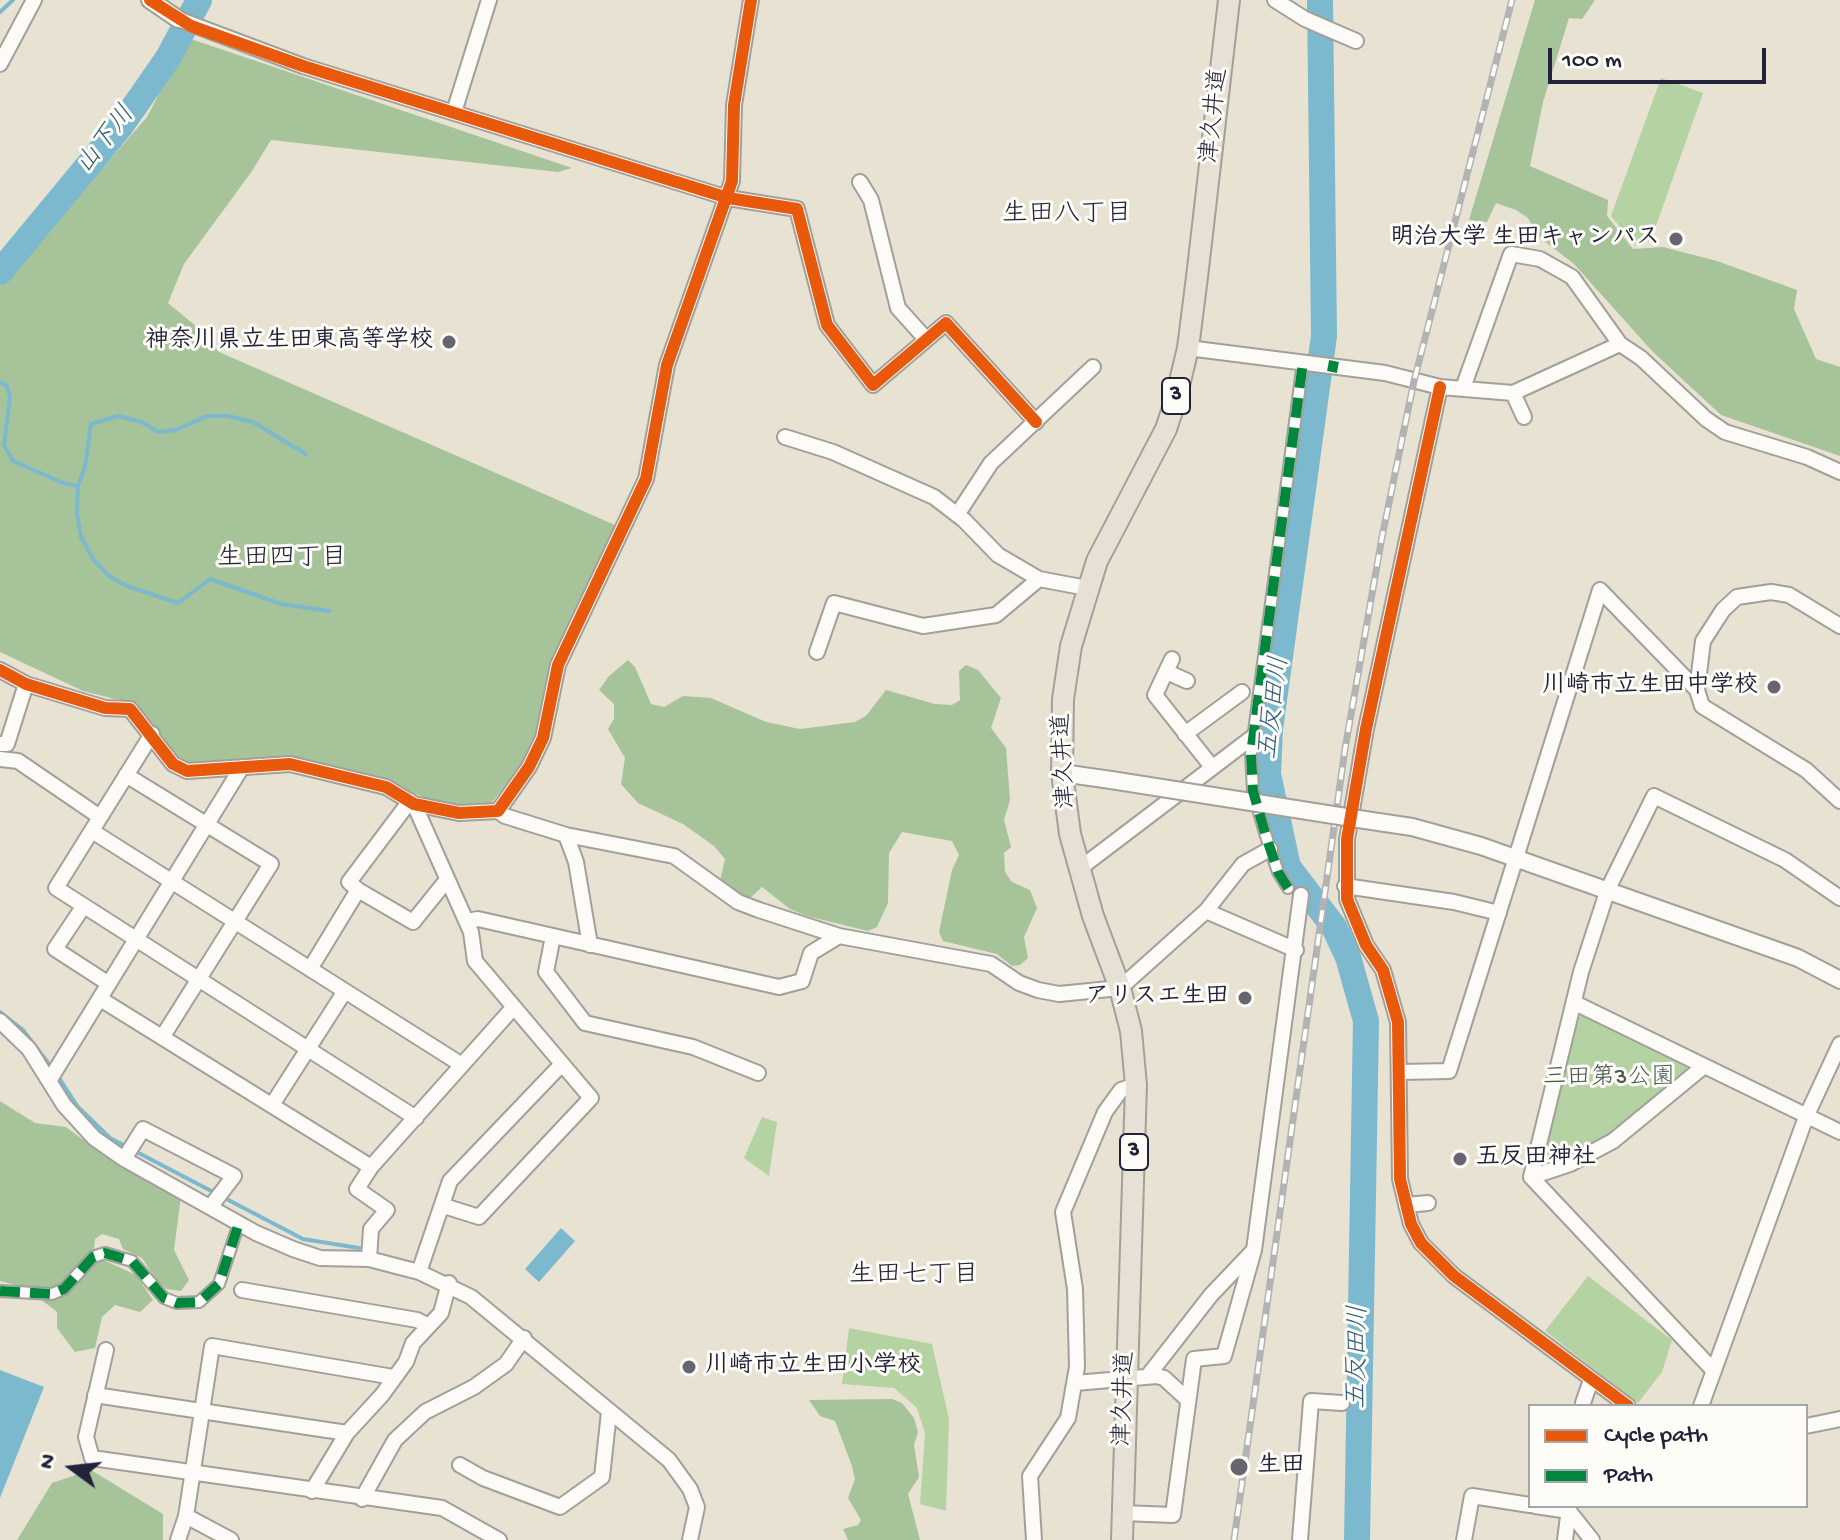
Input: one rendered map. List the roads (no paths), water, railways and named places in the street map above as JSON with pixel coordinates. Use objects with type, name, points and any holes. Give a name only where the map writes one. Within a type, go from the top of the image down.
[{"type":"main road","name":"津久井道","points":[[1122,1540],[1136,1085],[1131,1031],[1120,988],[1079,869],[1062,773],[1063,699],[1071,646],[1087,588],[1121,510],[1166,429],[1188,348],[1229,0]]},
{"type":"street","points":[[0,64],[34,0]]},
{"type":"street","points":[[150,0],[185,22],[303,66],[728,198],[797,209],[827,325],[873,385],[946,323],[1036,422]]},
{"type":"street","points":[[454,112],[489,0]]},
{"type":"street","points":[[498,811],[529,767],[543,738],[558,665],[646,479],[667,365],[732,181],[740,53],[751,0]]},
{"type":"street","points":[[1275,0],[1305,19],[1356,41]]},
{"type":"street","points":[[860,182],[871,200],[898,308],[925,338]]},
{"type":"street","points":[[1463,388],[1511,254],[1540,259],[1572,277],[1620,344],[1725,432],[1807,457],[1840,472]]},
{"type":"street","points":[[1188,348],[1385,373],[1440,387],[1513,393],[1620,344]]},
{"type":"street","points":[[1122,1513],[1173,1515],[1194,1359],[1224,1356],[1254,1250],[1296,950],[1297,897],[1278,872],[1253,791],[1254,736],[1306,363]]},
{"type":"street","points":[[957,515],[991,463],[1093,367]]},
{"type":"street","points":[[1440,387],[1366,729],[1347,839],[1347,899],[1366,945],[1383,970],[1398,1022],[1400,1179],[1406,1205],[1421,1243],[1433,1259],[1625,1404]]},
{"type":"street","points":[[1513,393],[1524,417]]},
{"type":"street","points":[[785,437],[902,480],[957,515],[998,555],[1039,579],[1087,588]]},
{"type":"street","points":[[817,652],[834,603],[923,626],[996,615],[1039,579]]},
{"type":"street","points":[[1400,1072],[1449,1071],[1600,590],[1697,690]]},
{"type":"street","points":[[1840,626],[1789,595],[1771,592],[1737,597],[1718,617],[1703,641],[1697,690],[1702,706],[1806,770],[1840,801]]},
{"type":"street","points":[[1187,681],[1170,665],[1155,695],[1212,767]]},
{"type":"street","points":[[0,670],[26,684],[105,708],[130,709],[173,764],[181,769],[196,772],[290,764],[334,772],[386,787],[412,802],[459,813],[498,811],[566,835],[674,856],[738,902],[839,936],[991,964],[1019,983],[1059,994],[1120,988],[1206,911],[1243,864],[1270,849]]},
{"type":"street","points":[[0,744],[7,744],[26,684]]},
{"type":"street","points":[[1185,734],[1242,692]]},
{"type":"street","points":[[152,734],[56,888],[416,1118]]},
{"type":"street","points":[[1079,869],[1254,736]]},
{"type":"street","points":[[0,759],[18,761],[100,817]]},
{"type":"street","points":[[49,1081],[102,1000],[242,767]]},
{"type":"street","points":[[1062,773],[1412,827],[1608,889],[1798,958],[1840,980]]},
{"type":"street","points":[[126,775],[271,864],[163,1036]]},
{"type":"street","points":[[1531,1177],[1575,1003],[1574,993],[1608,889],[1654,796],[1785,860],[1840,898]]},
{"type":"street","points":[[412,802],[432,839],[446,881],[467,921],[475,961],[512,1009],[591,1098],[479,1217],[444,1206]]},
{"type":"street","points":[[412,802],[349,882],[413,922],[446,881]]},
{"type":"street","points":[[92,831],[462,1065]]},
{"type":"street","points":[[566,835],[576,862],[590,945]]},
{"type":"street","points":[[1345,886],[1454,902],[1499,913]]},
{"type":"street","points":[[310,969],[358,890]]},
{"type":"street","points":[[83,907],[55,949],[109,984]]},
{"type":"street","points":[[1206,911],[1296,950]]},
{"type":"street","points":[[467,921],[478,919],[779,987],[802,981],[811,953],[839,936]]},
{"type":"street","points":[[553,936],[546,972],[585,1023],[693,1047],[758,1073]]},
{"type":"street","points":[[272,1105],[345,991]]},
{"type":"street","points":[[102,1000],[371,1167]]},
{"type":"street","points":[[1575,1003],[1840,1132]]},
{"type":"street","points":[[369,1259],[371,1229],[387,1210],[357,1189],[371,1167],[512,1009]]},
{"type":"street","points":[[0,1021],[29,1049],[64,1105],[94,1138],[124,1159],[239,1223],[320,1258],[369,1259],[449,1283],[524,1338],[669,1460],[690,1489],[697,1507],[690,1540]]},
{"type":"street","points":[[1702,1404],[1806,1117],[1840,1044]]},
{"type":"street","points":[[419,1272],[450,1181],[561,1065]]},
{"type":"street","points":[[1531,1177],[1570,1164],[1613,1141],[1703,1067]]},
{"type":"street","points":[[1034,1540],[1030,1476],[1068,1418],[1075,1383],[1075,1289],[1063,1212],[1105,1112],[1121,1090],[1136,1085]]},
{"type":"street","points":[[124,1159],[143,1129],[234,1176],[211,1206]]},
{"type":"street","points":[[1531,1177],[1714,1371]]},
{"type":"street","points":[[1406,1205],[1428,1203]]},
{"type":"street","points":[[0,1291],[52,1294],[64,1289],[93,1257],[105,1253],[132,1261],[164,1298],[177,1303],[199,1302],[219,1284],[239,1223]]},
{"type":"street","points":[[1147,1377],[1211,1295],[1254,1250]]},
{"type":"street","points":[[312,1491],[347,1433],[382,1395],[427,1325],[441,1313],[449,1283]]},
{"type":"street","points":[[242,1290],[417,1320],[427,1325]]},
{"type":"street","points":[[362,1499],[395,1440],[425,1412],[474,1387],[506,1364],[524,1338]]},
{"type":"street","points":[[178,1540],[186,1516],[212,1346],[393,1377]]},
{"type":"street","points":[[106,1350],[86,1437],[92,1458],[362,1499],[442,1508],[499,1540]]},
{"type":"street","points":[[1075,1383],[1164,1378],[1188,1400]]},
{"type":"street","points":[[1583,1403],[1591,1380]]},
{"type":"street","points":[[95,1395],[347,1433]]},
{"type":"street","points":[[1300,1540],[1311,1401],[1342,1403]]},
{"type":"street","points":[[460,1465],[483,1478],[560,1507],[602,1477],[609,1412]]},
{"type":"street","points":[[1808,1426],[1840,1419]]},
{"type":"street","points":[[1464,1540],[1472,1496],[1528,1505]]},
{"type":"street","points":[[1565,1540],[1569,1509]]},
{"type":"street","points":[[1569,1509],[1592,1540]]},
{"type":"street","points":[[186,1516],[231,1540]]},
{"type":"water","points":[[561,1228],[575,1241],[539,1282],[525,1269]]},
{"type":"water","points":[[0,1370],[44,1387],[0,1498]]},
{"type":"waterway","points":[[0,12],[13,0]]},
{"type":"waterway","name":"山下川","points":[[0,272],[120,127],[168,58],[199,0]]},
{"type":"waterway","name":"五反田川","points":[[1320,0],[1324,336],[1270,729],[1268,774],[1288,867],[1334,927],[1348,957],[1366,1021],[1357,1540]]},
{"type":"waterway","points":[[0,382],[7,386],[10,397],[4,445],[13,461],[63,483],[78,486],[85,467],[91,424],[118,416],[142,422],[158,432],[176,430],[207,416],[227,416],[253,422],[306,454]]},
{"type":"waterway","points":[[78,486],[77,515],[81,537],[93,559],[109,576],[127,586],[178,603],[210,579],[281,604],[329,611]]},
{"type":"waterway","points":[[0,1012],[23,1030],[52,1068]]},
{"type":"waterway","points":[[57,1075],[78,1107],[110,1138],[303,1239],[359,1248]]},
{"type":"railway","points":[[1234,1540],[1345,749],[1382,537],[1414,381],[1512,0]]},
{"type":"place","name":"明治大学 生田キャンパス","points":[[1676,239]]},
{"type":"place","name":"神奈川県立生田東高等学校","points":[[449,342]]},
{"type":"place","name":"川崎市立生田中学校","points":[[1774,687]]},
{"type":"place","name":"アリスエ生田","points":[[1245,998]]},
{"type":"place","name":"五反田神社","points":[[1460,1159]]},
{"type":"place","name":"川崎市立生田小学校","points":[[689,1367]]},
{"type":"place","name":"生田","points":[[1239,1467]]},
{"type":"district","name":"生田八丁目","points":[[1067,216]]},
{"type":"district","name":"生田四丁目","points":[[282,560]]},
{"type":"district","name":"生田七丁目","points":[[914,1277]]},
{"type":"park label","name":"三田第3公園","points":[[1609,1079]]}]
